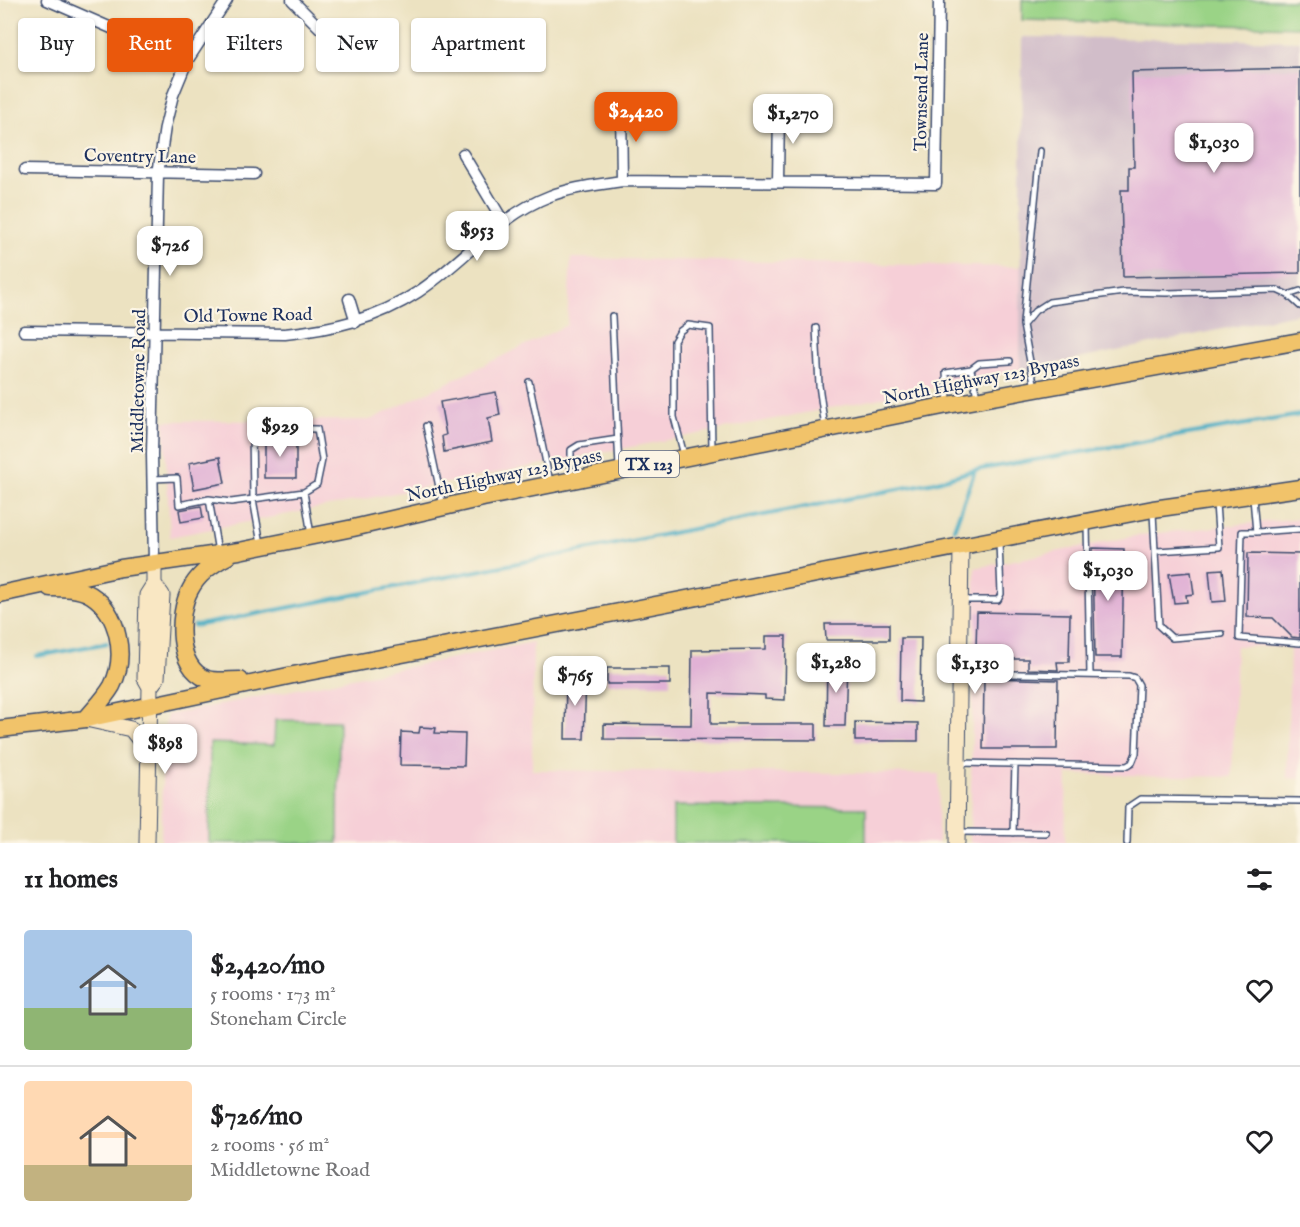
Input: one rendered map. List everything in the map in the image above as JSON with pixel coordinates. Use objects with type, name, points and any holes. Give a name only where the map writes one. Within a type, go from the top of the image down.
[{"type":"main road","name":"North Highway 123 Bypass","points":[[0,594],[66,578],[239,551],[550,484],[978,399],[1300,340]]},
{"type":"main road","points":[[0,729],[86,719],[293,675],[1153,509],[1300,488]]},
{"type":"main road","points":[[239,551],[208,568],[189,591],[183,610],[182,627],[187,659],[195,671],[207,679],[222,681],[293,675]]},
{"type":"main road","points":[[24,590],[63,588],[80,591],[104,606],[112,619],[120,652],[118,668],[113,685],[86,719]]},
{"type":"street","points":[[47,0],[107,27]]},
{"type":"street","name":"Middletowne Road","points":[[193,53],[227,0]]},
{"type":"street","points":[[292,0],[316,23]]},
{"type":"street","name":"Townsend Lane","points":[[936,184],[939,0]]},
{"type":"street","name":"Middletowne Road","points":[[154,563],[152,479],[158,174],[168,117],[184,72]]},
{"type":"street","points":[[621,105],[622,181]]},
{"type":"street","points":[[778,182],[779,109]]},
{"type":"street","points":[[463,154],[504,221]]},
{"type":"street","name":"Coventry Lane","points":[[25,170],[254,174]]},
{"type":"street","name":"Old Towne Road","points":[[24,331],[285,334],[323,330],[356,322],[419,292],[504,221],[551,195],[622,181],[936,184]]},
{"type":"street","points":[[349,299],[356,322]]},
{"type":"street","points":[[957,838],[961,546]]},
{"type":"street","points":[[147,843],[150,687],[145,678],[147,595],[154,584],[154,563]]},
{"type":"street","points":[[86,719],[131,729],[149,752]]},
{"type":"lane","points":[[1035,388],[1023,325],[1040,151]]},
{"type":"lane","points":[[1023,325],[1035,311],[1049,302],[1125,292],[1277,290],[1288,295],[1300,306]]},
{"type":"lane","points":[[1288,295],[1300,291]]},
{"type":"lane","points":[[612,316],[619,470]]},
{"type":"lane","points":[[684,458],[674,417],[675,341],[680,331],[688,325],[710,328],[712,452]]},
{"type":"lane","points":[[816,328],[819,385],[825,429]]},
{"type":"lane","points":[[948,405],[946,373],[971,369],[979,363],[1010,361]]},
{"type":"lane","points":[[971,369],[978,399]]},
{"type":"lane","points":[[529,382],[550,484]]},
{"type":"lane","points":[[426,426],[443,507]]},
{"type":"lane","points":[[152,479],[177,478],[178,505],[209,499],[231,502],[253,499],[304,492],[317,484],[322,460],[317,429],[252,428],[253,499],[261,546]]},
{"type":"lane","points":[[571,480],[571,450],[579,445],[618,439]]},
{"type":"lane","points":[[304,492],[312,536]]},
{"type":"lane","points":[[1253,494],[1256,532]]},
{"type":"lane","points":[[209,499],[218,554]]},
{"type":"lane","points":[[1157,551],[1219,547],[1216,499]]},
{"type":"lane","points":[[1153,509],[1160,626],[1172,638],[1222,634]]},
{"type":"lane","points":[[1086,522],[1090,675]]},
{"type":"lane","points":[[1300,529],[1242,532],[1239,638],[1300,643]]},
{"type":"lane","points":[[960,600],[998,600],[1001,594],[998,539]]},
{"type":"lane","points":[[958,763],[1127,766],[1132,763],[1136,753],[1139,685],[1135,678],[1129,676],[959,673]]},
{"type":"lane","points":[[1013,833],[1015,764]]},
{"type":"lane","points":[[1127,843],[1128,807],[1140,799],[1300,801]]},
{"type":"lane","points":[[957,838],[1013,833],[1046,833]]},
{"type":"shaded area","points":[[1022,37],[1300,41],[1300,313],[1020,371]]},
{"type":"shaded area","points":[[571,258],[1021,267],[1020,371],[170,537],[164,421],[370,420],[567,325]]},
{"type":"shaded area","points":[[1300,518],[1300,779],[1287,778],[1290,647],[1236,646],[1232,777],[1067,774],[1065,843],[970,843],[975,568],[1140,535]]},
{"type":"shaded area","points":[[533,642],[532,770],[939,774],[938,843],[161,843],[163,738],[167,715]]},
{"type":"green space","points":[[1022,0],[1300,0],[1300,27],[1022,20]]},
{"type":"green space","points":[[275,720],[339,721],[338,843],[209,843],[210,743],[274,745]]},
{"type":"green space","points":[[673,806],[866,808],[866,843],[673,843]]},
{"type":"building","points":[[1300,68],[1300,273],[1123,277],[1121,190],[1129,190],[1129,167],[1134,167],[1132,72]]},
{"type":"building","points":[[496,392],[500,415],[488,418],[492,442],[444,452],[442,436],[446,435],[440,402]]},
{"type":"building","points":[[264,437],[296,437],[296,478],[264,478]]},
{"type":"building","points":[[220,457],[225,483],[194,489],[189,463]]},
{"type":"building","points":[[201,506],[203,518],[181,522],[179,510]]},
{"type":"building","points":[[1093,548],[1124,549],[1122,657],[1095,657]]},
{"type":"building","points":[[1248,553],[1300,554],[1300,638],[1292,637],[1273,618],[1247,617]]},
{"type":"building","points":[[1223,569],[1226,601],[1212,602],[1209,570]]},
{"type":"building","points":[[1191,572],[1194,594],[1186,595],[1187,602],[1174,603],[1169,574]]},
{"type":"building","points":[[977,612],[1070,614],[1069,662],[1057,662],[1058,670],[1028,669],[1028,659],[998,659],[998,648],[976,648]]},
{"type":"building","points":[[825,624],[889,624],[889,640],[826,640]]},
{"type":"building","points":[[766,636],[786,636],[785,700],[765,699],[765,695],[711,693],[711,724],[816,724],[816,740],[604,739],[604,724],[691,725],[692,650],[766,649]]},
{"type":"building","points":[[901,638],[921,638],[920,702],[900,701]]},
{"type":"building","points":[[827,662],[847,663],[845,726],[826,726]]},
{"type":"building","points":[[607,668],[670,668],[670,684],[607,684]]},
{"type":"building","points":[[566,675],[586,676],[584,739],[565,739]]},
{"type":"building","points":[[984,678],[1058,680],[1057,749],[983,749]]},
{"type":"building","points":[[855,722],[918,723],[918,741],[855,741]]},
{"type":"building","points":[[420,727],[436,728],[435,733],[465,734],[464,766],[400,765],[401,732],[419,733]]},
{"type":"waterway","points":[[194,626],[934,482],[975,470],[1300,415]]},
{"type":"waterway","points":[[954,529],[975,470]]},
{"type":"waterway","points":[[37,656],[107,643]]}]
